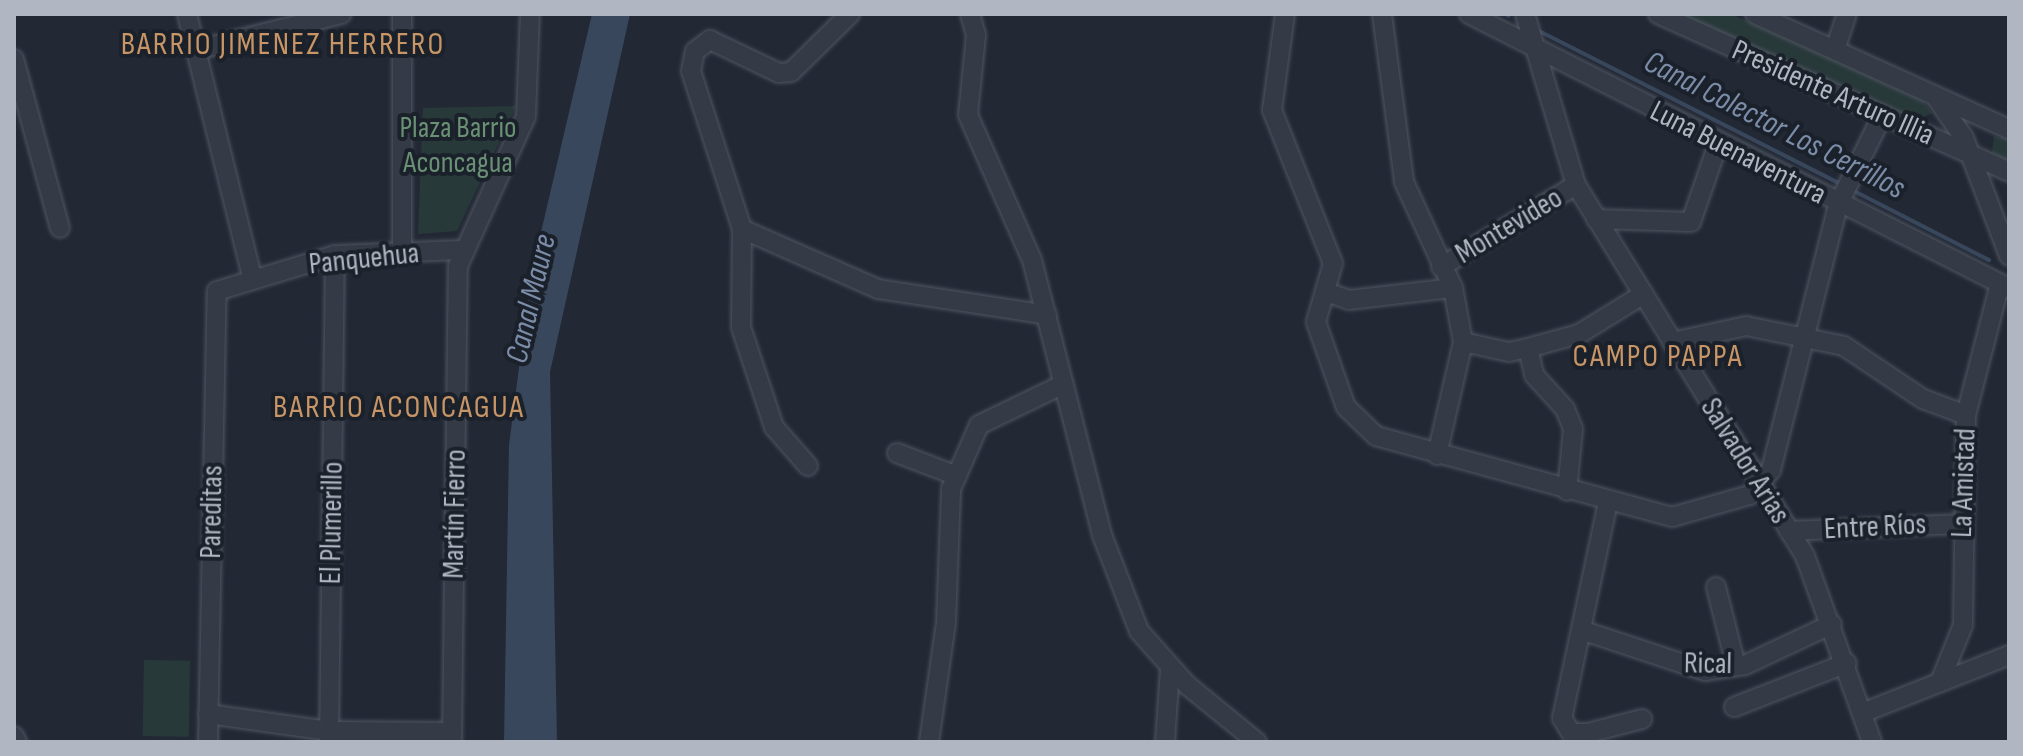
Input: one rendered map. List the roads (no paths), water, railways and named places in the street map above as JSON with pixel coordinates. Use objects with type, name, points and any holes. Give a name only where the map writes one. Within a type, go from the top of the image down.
[{"type":"street","points":[[187,14],[252,277]]},
{"type":"street","points":[[196,50],[342,14]]},
{"type":"street","points":[[402,14],[402,252]]},
{"type":"street","name":"Martín Fierro","points":[[452,737],[460,250],[526,116],[530,14]]},
{"type":"street","points":[[808,466],[774,427],[741,327],[742,229],[691,71],[695,51],[710,40],[791,72],[850,14]]},
{"type":"street","points":[[1285,14],[1272,110],[1333,263],[1316,322],[1346,407],[1376,436],[1567,491],[1672,517],[1713,510],[1761,485],[1777,452],[1800,341],[1840,202],[1882,116]]},
{"type":"street","points":[[1382,14],[1404,182],[1453,288],[1463,342],[1437,455]]},
{"type":"street","name":"Luna Buenaventura","points":[[1469,14],[1718,144],[2005,286]]},
{"type":"street","name":"Salvador Arias","points":[[1525,14],[1531,47],[1576,185],[1789,531],[1832,624],[1872,742]]},
{"type":"street","name":"Presidente Arturo Illia","points":[[1658,14],[2009,172]]},
{"type":"street","name":"Presidente Arturo Illia","points":[[1755,14],[2004,127]]},
{"type":"street","points":[[1835,50],[1847,14]]},
{"type":"street","points":[[974,17],[968,115],[1032,260],[1102,535],[1139,631],[1170,668],[1257,742]]},
{"type":"street","points":[[14,59],[60,228]]},
{"type":"street","points":[[1932,94],[1970,155],[2009,256]]},
{"type":"street","points":[[1970,155],[1986,128],[2004,127]]},
{"type":"street","points":[[1596,219],[1691,222],[1718,144]]},
{"type":"street","name":"Montevideo","points":[[1441,267],[1576,185]]},
{"type":"street","points":[[742,229],[878,289],[1047,315]]},
{"type":"street","name":"Panquehua","points":[[222,285],[335,255],[460,250]]},
{"type":"street","name":"El Plumerillo","points":[[329,736],[335,255]]},
{"type":"street","name":"Pareditas","points":[[208,742],[215,300],[222,285]]},
{"type":"street","name":"La Amistad","points":[[1940,682],[1963,625],[1961,524],[1966,415],[2005,286]]},
{"type":"street","name":"Montevideo","points":[[1326,292],[1349,300],[1453,288]]},
{"type":"street","points":[[1463,342],[1509,352],[1528,348],[1579,334],[1644,294]]},
{"type":"street","points":[[1672,342],[1728,326],[1800,341],[1844,346],[1923,399],[1966,415]]},
{"type":"street","points":[[1528,348],[1534,375],[1565,409],[1573,429],[1567,491]]},
{"type":"street","points":[[929,742],[946,622],[945,521],[957,476],[979,425],[1064,384]]},
{"type":"street","points":[[897,453],[957,476]]},
{"type":"street","points":[[1608,502],[1562,718],[1571,733],[1642,719]]},
{"type":"street","name":"Entre Ríos","points":[[1789,531],[1961,524]]},
{"type":"street","points":[[1716,587],[1736,666]]},
{"type":"street","name":"Rical","points":[[1581,630],[1672,664],[1736,666],[1832,624]]},
{"type":"street","points":[[1862,713],[2009,655]]},
{"type":"street","points":[[1734,707],[1847,663]]},
{"type":"street","points":[[1165,742],[1170,668]]},
{"type":"street","points":[[208,714],[329,736],[452,737]]},
{"type":"street","points":[[14,736],[17,742]]},
{"type":"water","name":"Canal Maure","points":[[592,14],[630,14],[550,372],[557,742],[504,742],[509,445],[531,275]]},
{"type":"waterway","name":"Canal Colector Los Cerrillos","points":[[1505,14],[1509,16]]},
{"type":"waterway","name":"Canal Colector Los Cerrillos","points":[[1539,31],[1841,184]]},
{"type":"waterway","name":"Canal Colector Los Cerrillos","points":[[1852,190],[1989,260]]},
{"type":"district","name":"BARRIO JIMENEZ HERRERO","points":[[283,45]]},
{"type":"district","name":"CAMPO PAPPA","points":[[1658,357]]},
{"type":"district","name":"BARRIO ACONCAGUA","points":[[399,408]]},
{"type":"park label","name":"Plaza Barrio Aconcagua","points":[[458,145]]}]
